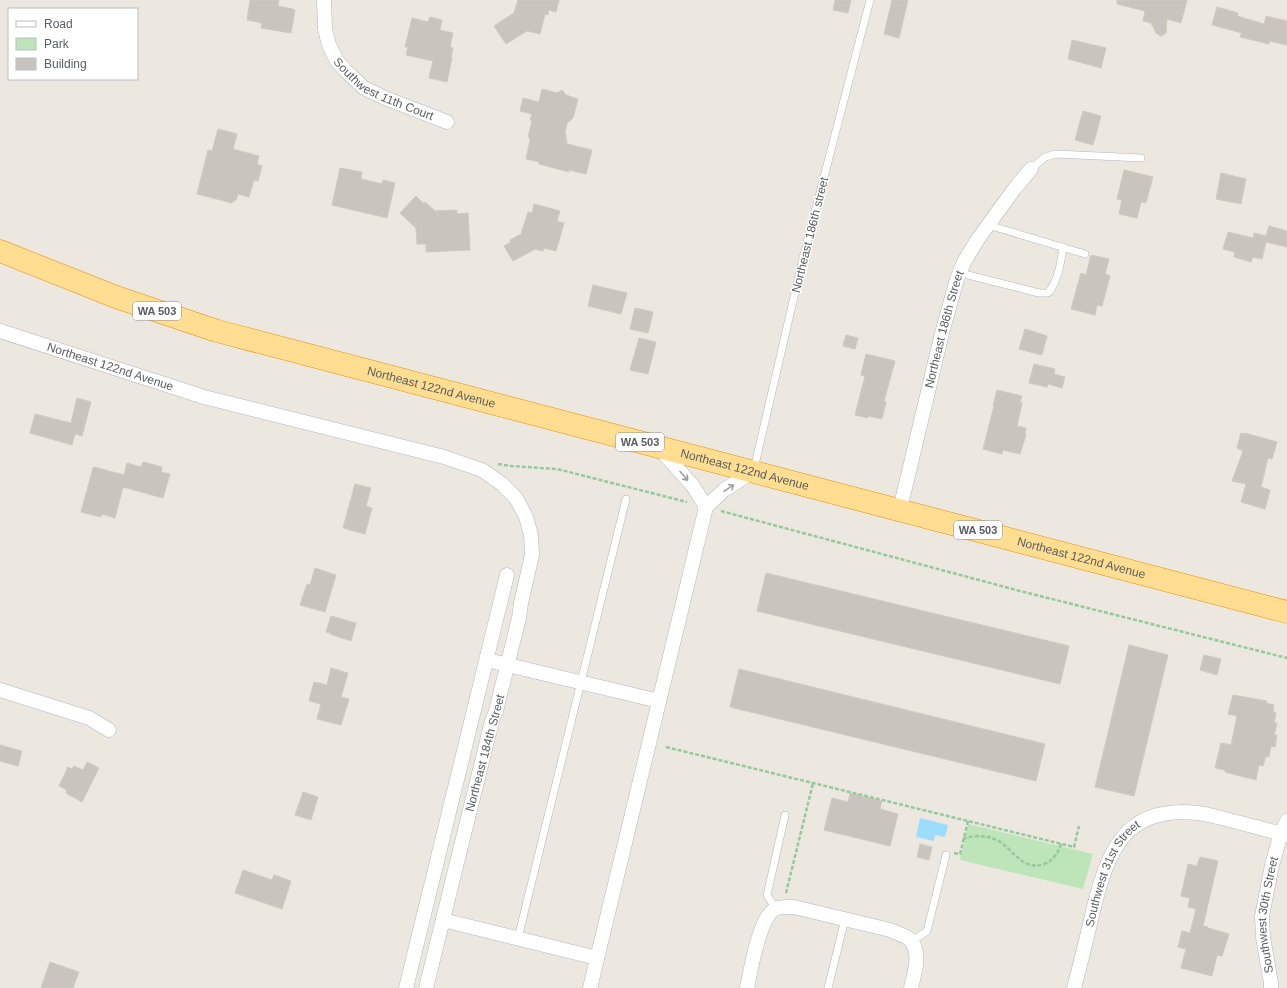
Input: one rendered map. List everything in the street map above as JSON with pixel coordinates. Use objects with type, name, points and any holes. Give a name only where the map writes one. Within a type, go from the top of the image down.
[{"type":"highway","name":"Northeast 122nd Avenue","points":[[0,251],[116,297],[217,330],[754,472],[900,509],[1283,613]]},
{"type":"street","name":"Southwest 11th Court","points":[[324,0],[325,30],[329,45],[337,60],[345,70],[364,88],[385,98],[447,122]]},
{"type":"street","name":"Northeast 186th Street","points":[[900,509],[942,333],[964,262],[988,225],[1031,169]]},
{"type":"street","name":"Northeast 122nd Avenue","points":[[0,331],[204,396],[444,457],[482,470],[502,484],[516,498],[526,517]]},
{"type":"street","points":[[659,447],[693,486],[706,507]]},
{"type":"street","points":[[590,988],[706,507],[724,490],[754,472]]},
{"type":"street","name":"Northeast 184th Street","points":[[426,988],[492,722],[508,665],[532,555],[531,535],[526,517]]},
{"type":"street","name":"Northeast 184th Street","points":[[406,988],[507,575]]},
{"type":"street","points":[[486,660],[659,701]]},
{"type":"street","points":[[0,690],[89,718],[109,730]]},
{"type":"street","name":"Southwest 31st Street","points":[[1074,988],[1100,881],[1108,860],[1118,842],[1130,829],[1145,819],[1169,812],[1200,813],[1285,829]]},
{"type":"street","name":"Southwest 30th Street","points":[[1271,988],[1263,937],[1262,916],[1272,865],[1285,829]]},
{"type":"street","points":[[747,988],[762,927],[767,916],[776,909],[785,907],[794,907],[890,930],[901,934],[912,941],[916,955],[916,969],[911,988]]},
{"type":"street","points":[[443,920],[597,958]]},
{"type":"lane","name":"Northeast 186th street","points":[[754,472],[804,254],[870,0]]},
{"type":"lane","points":[[1031,169],[1044,158],[1056,154],[1141,158]]},
{"type":"lane","points":[[988,225],[1085,254]]},
{"type":"lane","points":[[960,273],[1039,293],[1048,293],[1052,289],[1061,261],[1063,247]]},
{"type":"lane","points":[[518,938],[626,499]]},
{"type":"lane","points":[[776,909],[767,895],[785,815]]},
{"type":"lane","points":[[912,941],[927,931],[946,856]]},
{"type":"lane","points":[[828,988],[845,919]]},
{"type":"path","points":[[496,464],[557,469],[1013,589],[1287,658]]},
{"type":"path","points":[[666,747],[1074,847],[1079,826]]},
{"type":"path","points":[[776,909],[786,895],[814,783]]},
{"type":"path","points":[[963,839],[982,836],[996,840],[1003,844],[1023,862],[1034,866],[1045,864],[1050,861],[1058,852],[1061,844]]},
{"type":"green space","points":[[968,824],[1093,854],[1083,889],[960,860]]},
{"type":"water","points":[[920,818],[948,825],[945,837],[935,835],[934,841],[916,837]]},
{"type":"building","points":[[250,0],[279,0],[278,6],[295,10],[291,33],[261,28],[262,23],[247,20]]},
{"type":"building","points":[[518,0],[559,0],[556,12],[549,10],[548,15],[545,14],[540,34],[527,31],[506,44],[494,26],[514,13]]},
{"type":"building","points":[[835,0],[851,0],[848,13],[833,10]]},
{"type":"building","points":[[892,0],[908,0],[899,38],[884,34]]},
{"type":"building","points":[[1117,0],[1187,0],[1181,23],[1167,19],[1166,33],[1161,36],[1156,33],[1151,23],[1143,21],[1145,11],[1117,4]]},
{"type":"building","points":[[1217,7],[1238,13],[1237,16],[1264,24],[1266,16],[1287,21],[1287,45],[1269,41],[1269,44],[1240,37],[1242,33],[1212,25]]},
{"type":"building","points":[[430,17],[442,20],[440,30],[453,33],[450,47],[453,48],[452,58],[447,82],[429,78],[433,61],[406,55],[408,47],[405,47],[412,18],[428,22]]},
{"type":"building","points":[[1072,40],[1106,48],[1101,68],[1068,59]]},
{"type":"building","points":[[542,89],[557,93],[562,90],[566,95],[578,99],[573,118],[567,123],[565,133],[567,144],[592,150],[586,174],[569,170],[569,172],[526,159],[532,114],[520,111],[523,98],[539,102]]},
{"type":"building","points":[[1083,111],[1101,116],[1093,145],[1075,140]]},
{"type":"building","points":[[218,129],[237,134],[233,149],[259,156],[257,164],[262,166],[258,181],[254,180],[249,197],[238,194],[236,200],[232,203],[197,194],[208,150],[212,151]]},
{"type":"building","points":[[340,168],[362,172],[361,179],[382,184],[383,180],[395,183],[387,218],[332,205]]},
{"type":"building","points":[[1124,170],[1153,177],[1146,203],[1141,202],[1137,218],[1119,214],[1122,200],[1117,199]]},
{"type":"building","points":[[1221,173],[1246,179],[1241,204],[1216,199]]},
{"type":"building","points":[[416,196],[424,204],[425,202],[435,211],[457,210],[457,214],[468,213],[470,250],[426,252],[426,244],[417,244],[416,228],[400,213]]},
{"type":"building","points":[[534,204],[560,211],[557,221],[564,223],[556,251],[544,248],[543,251],[535,249],[513,261],[504,246],[511,242],[510,240],[521,234],[528,212],[532,213]]},
{"type":"building","points":[[1269,226],[1287,231],[1287,247],[1266,242],[1262,259],[1253,257],[1251,262],[1234,257],[1235,252],[1223,249],[1228,232],[1253,238],[1254,233],[1266,236]]},
{"type":"building","points":[[1091,255],[1109,259],[1105,274],[1110,276],[1102,306],[1097,305],[1095,315],[1071,309],[1081,273],[1086,275]]},
{"type":"building","points":[[593,285],[627,293],[621,314],[588,306]]},
{"type":"building","points":[[635,308],[653,312],[648,333],[630,329]]},
{"type":"building","points":[[1025,329],[1047,336],[1042,355],[1019,349]]},
{"type":"building","points":[[846,335],[858,338],[855,349],[843,346]]},
{"type":"building","points":[[639,338],[656,342],[648,374],[630,370]]},
{"type":"building","points":[[866,354],[895,361],[884,401],[886,402],[882,419],[855,415],[865,376],[861,375]]},
{"type":"building","points":[[1034,364],[1055,369],[1054,374],[1065,377],[1062,388],[1048,384],[1047,387],[1029,383]]},
{"type":"building","points":[[997,390],[1022,396],[1017,426],[1026,428],[1026,435],[1020,454],[1003,450],[1002,454],[983,449]]},
{"type":"building","points":[[77,398],[91,402],[82,436],[75,434],[72,445],[30,433],[35,414],[71,423]]},
{"type":"building","points":[[1241,433],[1277,442],[1272,459],[1268,458],[1261,487],[1270,490],[1265,509],[1241,502],[1246,484],[1232,481],[1243,451],[1237,448]]},
{"type":"building","points":[[143,462],[162,467],[161,472],[170,474],[163,498],[123,487],[115,518],[102,514],[101,517],[81,512],[94,467],[124,475],[127,463],[141,467]]},
{"type":"building","points":[[355,484],[371,488],[366,506],[372,508],[365,534],[343,528]]},
{"type":"building","points":[[315,568],[336,575],[325,612],[300,605],[307,584],[310,585]]},
{"type":"building","points":[[766,573],[1069,646],[1060,684],[757,611]]},
{"type":"building","points":[[331,616],[356,623],[351,641],[326,632]]},
{"type":"building","points":[[1129,645],[1168,655],[1134,796],[1095,787]]},
{"type":"building","points":[[1204,655],[1221,659],[1217,675],[1200,670]]},
{"type":"building","points":[[331,668],[348,673],[341,697],[349,699],[341,725],[317,719],[321,704],[309,701],[314,682],[327,685]]},
{"type":"building","points":[[739,669],[1045,744],[1036,781],[730,707]]},
{"type":"building","points":[[1233,695],[1267,701],[1266,703],[1274,705],[1273,712],[1276,713],[1274,723],[1277,723],[1274,735],[1277,735],[1275,747],[1271,746],[1269,757],[1266,756],[1263,766],[1259,765],[1256,780],[1215,768],[1221,743],[1231,745],[1237,716],[1228,714]]},
{"type":"building","points":[[0,745],[22,751],[18,766],[0,761]]},
{"type":"building","points":[[87,762],[99,768],[82,802],[66,793],[67,790],[59,786],[68,767],[72,769],[74,766],[83,770]]},
{"type":"building","points":[[303,792],[318,797],[311,820],[295,815]]},
{"type":"building","points":[[850,793],[882,801],[880,809],[898,814],[890,846],[824,830],[832,798],[848,802]]},
{"type":"building","points":[[920,844],[932,847],[929,860],[917,857]]},
{"type":"building","points":[[1200,857],[1218,861],[1203,926],[1229,934],[1222,956],[1217,955],[1212,976],[1181,968],[1186,949],[1178,947],[1182,931],[1190,933],[1196,909],[1188,907],[1190,898],[1181,896],[1188,864],[1197,866]]},
{"type":"building","points":[[243,870],[272,880],[274,875],[291,881],[282,909],[235,893]]},
{"type":"building","points":[[50,962],[79,972],[73,988],[41,988]]}]
